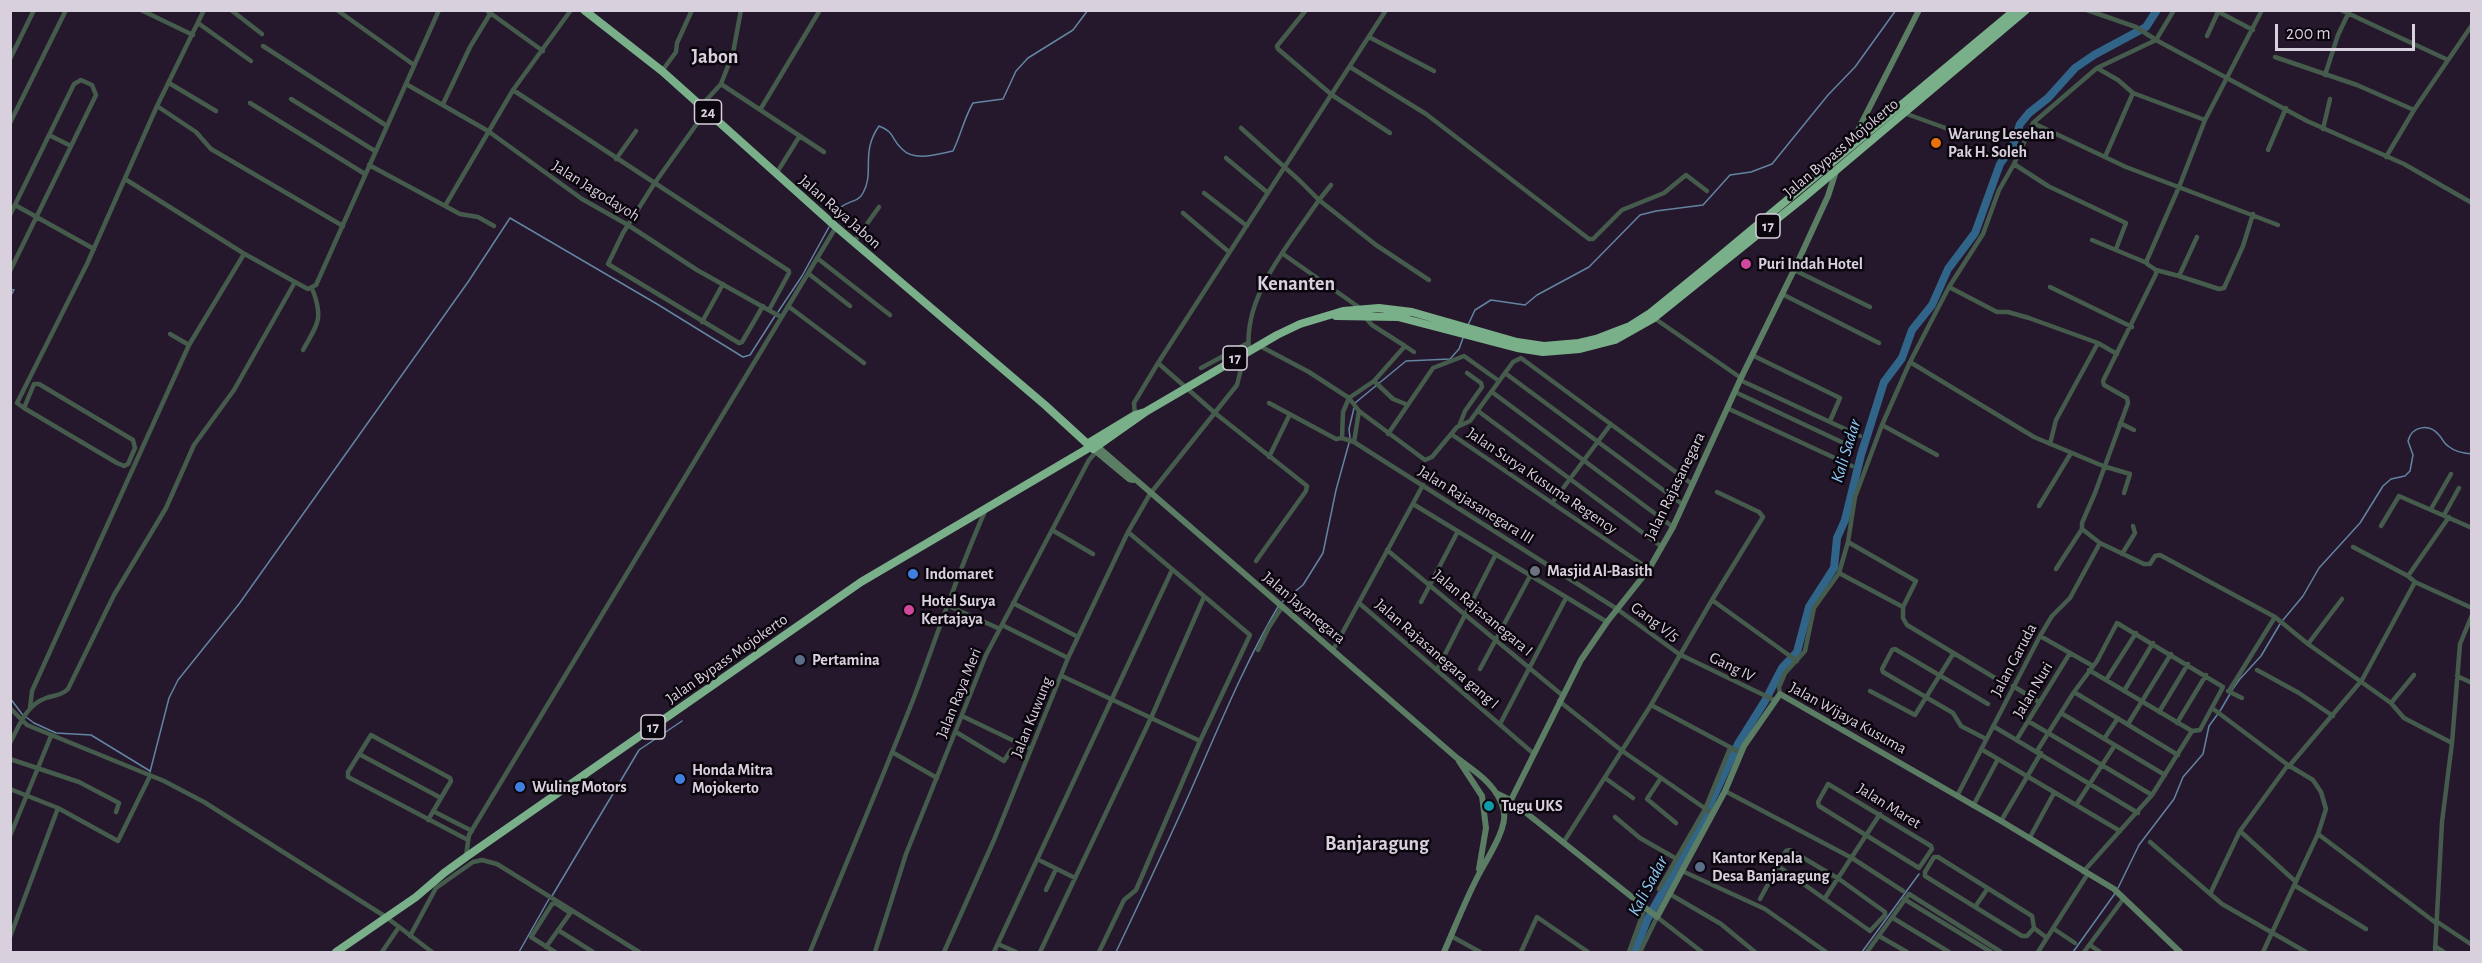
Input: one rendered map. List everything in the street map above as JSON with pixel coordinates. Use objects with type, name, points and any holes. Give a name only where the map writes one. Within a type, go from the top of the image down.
[{"type":"highway","name":"Jalan Raya Jabon","points":[[584,10],[662,71],[827,219],[1089,445]]},
{"type":"highway","name":"Jalan Bypass Mojokerto","points":[[336,952],[417,897],[466,857],[868,578],[1186,388],[1248,348],[1300,324],[1329,316],[1362,311],[1455,327],[1530,350],[1558,352],[1596,346],[1615,340],[1654,318],[1836,168],[1852,151],[2015,10]]},
{"type":"highway","name":"Jalan Bypass Mojokerto","points":[[1475,333],[1544,346],[1579,343],[1622,329],[1649,314],[1838,158],[1852,151],[1904,113],[2026,10]]},
{"type":"highway","name":"Jalan Bypass Mojokerto","points":[[1089,445],[1135,415],[1147,411]]},
{"type":"street","points":[[10,59],[34,10]]},
{"type":"street","points":[[10,123],[66,10]]},
{"type":"street","points":[[141,10],[193,35]]},
{"type":"street","points":[[24,408],[34,384],[39,384],[133,440],[135,448],[128,464],[124,466],[117,464],[24,408],[17,403],[94,249],[157,106],[204,10]]},
{"type":"street","points":[[231,10],[262,34]]},
{"type":"street","points":[[337,10],[414,65]]},
{"type":"street","points":[[125,178],[242,252],[308,289],[312,288],[318,281],[365,174],[371,167],[375,151],[408,85],[414,65],[439,10]]},
{"type":"street","points":[[445,206],[513,90],[572,10]]},
{"type":"street","points":[[662,71],[675,56],[677,43],[692,10]]},
{"type":"street","points":[[741,10],[733,53],[721,84],[628,225],[608,264],[740,343],[763,306]]},
{"type":"street","points":[[760,110],[820,10]]},
{"type":"street","points":[[1306,10],[1277,48],[1332,95],[1390,133]]},
{"type":"street","points":[[1135,415],[1134,403],[1158,363],[1386,10]]},
{"type":"street","points":[[1852,151],[1859,128],[1919,10]]},
{"type":"street","points":[[2087,10],[2136,27],[2156,40],[2324,129],[2404,164],[2472,203]]},
{"type":"street","points":[[1779,694],[1782,678],[1807,648],[1814,608],[1839,573],[1848,542],[1855,497],[1882,425],[1910,362],[1949,286],[1978,243],[1999,190],[2033,123],[2097,68],[2156,40],[2174,10]]},
{"type":"street","points":[[2147,262],[2205,120],[2262,10]]},
{"type":"street","points":[[2341,10],[2450,58]]},
{"type":"street","points":[[2207,36],[2216,11],[2253,30]]},
{"type":"street","points":[[443,104],[470,47],[491,12],[543,51]]},
{"type":"street","points":[[2325,75],[2338,35],[2348,14]]},
{"type":"street","points":[[198,22],[251,61]]},
{"type":"street","points":[[2386,157],[2414,110],[2472,25]]},
{"type":"street","points":[[1369,37],[1434,71]]},
{"type":"street","points":[[264,46],[323,82],[387,126]]},
{"type":"street","points":[[2276,57],[2378,93],[2414,110]]},
{"type":"street","points":[[1350,67],[1426,114],[1589,239],[1593,239],[1622,210],[1664,194],[1684,175],[1690,176],[1707,191]]},
{"type":"street","points":[[2097,68],[2118,80],[2133,93],[2205,120]]},
{"type":"street","points":[[10,215],[74,84],[79,81],[86,82],[94,87],[96,95],[10,271]]},
{"type":"street","points":[[169,82],[216,111]]},
{"type":"street","points":[[721,84],[824,152]]},
{"type":"street","name":"Jalan Jagodayoh","points":[[408,85],[488,131],[582,199],[780,316]]},
{"type":"street","points":[[513,90],[789,270],[771,311]]},
{"type":"street","points":[[2105,157],[2133,93]]},
{"type":"street","points":[[291,99],[375,151]]},
{"type":"street","points":[[2324,129],[2330,99]]},
{"type":"street","points":[[250,103],[365,174]]},
{"type":"street","points":[[157,106],[196,132],[211,149],[343,226]]},
{"type":"street","points":[[2268,150],[2286,108]]},
{"type":"street","points":[[1904,113],[1951,130]]},
{"type":"street","points":[[2033,123],[2105,157],[2278,225]]},
{"type":"street","points":[[1241,128],[1318,200],[1376,245],[1429,280]]},
{"type":"street","points":[[616,159],[636,131]]},
{"type":"street","points":[[49,135],[71,146]]},
{"type":"street","points":[[776,174],[799,136]]},
{"type":"street","points":[[1226,158],[1268,193]]},
{"type":"street","name":"Jalan Rajasanegara","points":[[1504,814],[1581,660],[1607,622],[1649,569],[1662,547],[1828,196],[1838,158]]},
{"type":"street","points":[[2014,164],[2048,186],[2126,223],[2116,249]]},
{"type":"street","points":[[371,167],[464,216],[478,217],[494,226]]},
{"type":"street","name":"Jalan Kuwung","points":[[944,952],[1068,658],[1128,532],[1150,494],[1239,381],[1248,348],[1255,302],[1283,254],[1330,185]]},
{"type":"street","points":[[1204,193],[1246,225]]},
{"type":"street","points":[[15,206],[94,249]]},
{"type":"street","points":[[854,242],[879,207]]},
{"type":"street","points":[[1183,213],[1229,252]]},
{"type":"street","points":[[2092,240],[2147,262],[2156,270],[2224,288],[2243,246],[2253,214]]},
{"type":"street","points":[[466,857],[468,840],[472,831],[836,226]]},
{"type":"street","points":[[2179,276],[2197,237]]},
{"type":"street","points":[[10,743],[28,710],[36,682],[188,345],[242,252]]},
{"type":"street","points":[[1283,254],[1362,311],[1372,325],[1414,352]]},
{"type":"street","points":[[818,258],[890,315]]},
{"type":"street","points":[[1794,270],[1870,307]]},
{"type":"street","points":[[2055,569],[2082,529],[2082,523],[2120,423],[2127,400],[2103,383],[2132,327],[2156,270]]},
{"type":"street","points":[[809,274],[850,306]]},
{"type":"street","points":[[28,710],[40,700],[62,694],[68,689],[114,595],[166,508],[194,445],[234,390],[295,282]]},
{"type":"street","points":[[702,322],[723,284]]},
{"type":"street","points":[[1949,286],[1997,312],[2008,312],[2098,343],[2117,354]]},
{"type":"street","points":[[2050,287],[2132,327]]},
{"type":"street","points":[[303,350],[320,315],[312,288]]},
{"type":"street","points":[[1782,294],[1879,342]]},
{"type":"street","points":[[788,306],[864,363]]},
{"type":"street","points":[[1654,318],[1740,379],[1860,436]]},
{"type":"street","points":[[170,334],[188,345]]},
{"type":"street","points":[[2050,444],[2056,420],[2098,343]]},
{"type":"street","points":[[1258,345],[1304,369],[1350,400],[1357,409],[1388,434],[1425,460],[1432,457],[1459,426],[1465,411],[1482,387],[1481,383],[1467,373]]},
{"type":"street","points":[[1343,438],[1343,412],[1350,400],[1374,382],[1405,346]]},
{"type":"street","points":[[1201,368],[1248,348]]},
{"type":"street","points":[[1752,355],[1840,398],[1830,421]]},
{"type":"street","points":[[1388,434],[1433,368],[1464,356],[1499,381]]},
{"type":"street","points":[[1459,426],[1468,423],[1479,411],[1515,360],[1524,359],[1692,484]]},
{"type":"street","points":[[1910,362],[2028,434],[2103,466],[2131,475],[2124,493]]},
{"type":"street","points":[[1158,363],[1215,413],[1305,483],[1307,488],[1256,561]]},
{"type":"street","points":[[1505,373],[1682,504]]},
{"type":"street","points":[[1374,382],[1393,399],[1408,405]]},
{"type":"street","points":[[1492,392],[1672,527]]},
{"type":"street","points":[[1735,392],[1850,447]]},
{"type":"street","name":"Jalan Rajasanegara III","points":[[1269,403],[1336,439],[1343,438],[1353,442],[1617,609]]},
{"type":"street","points":[[1727,408],[1852,466]]},
{"type":"street","points":[[1353,442],[1357,409]]},
{"type":"street","points":[[1479,411],[1662,547]]},
{"type":"street","points":[[1269,457],[1290,414]]},
{"type":"street","points":[[2120,423],[2134,430]]},
{"type":"street","points":[[1552,503],[1611,424]]},
{"type":"street","points":[[1882,425],[1937,455]]},
{"type":"street","name":"Jalan Surya Kusuma Regency","points":[[1451,434],[1649,569]]},
{"type":"street","name":"Jalan Jayanegara","points":[[1089,445],[1132,475],[1133,480],[1489,783],[1496,793],[1504,814],[1500,830],[1444,952]]},
{"type":"street","name":"Jalan Raya Meri","points":[[874,952],[903,864],[986,655],[1052,530],[1089,445]]},
{"type":"street","points":[[2039,506],[2071,453]]},
{"type":"street","points":[[2431,508],[2451,474]]},
{"type":"street","points":[[1333,650],[1423,485]]},
{"type":"street","points":[[2408,576],[2446,516],[2459,488]]},
{"type":"street","points":[[1563,843],[1651,705],[1679,654],[1763,517],[1759,512],[1718,492]]},
{"type":"street","points":[[2381,526],[2398,496],[2431,508],[2472,528]]},
{"type":"street","points":[[1413,504],[1607,622]]},
{"type":"street","points":[[810,952],[892,752],[960,575],[965,556],[987,507]]},
{"type":"street","points":[[2122,554],[2135,533],[2133,526]]},
{"type":"street","points":[[2082,529],[2100,543],[2146,565],[2150,564],[2155,556],[2160,555],[2280,620],[2308,644],[2362,680],[2391,703],[2404,718],[2452,743]]},
{"type":"street","points":[[1052,530],[1093,554]]},
{"type":"street","points":[[1420,602],[1458,531]]},
{"type":"street","points":[[1128,532],[1261,642]]},
{"type":"street","points":[[1848,542],[1916,580],[1903,607],[1902,618],[1907,625],[2000,681]]},
{"type":"street","name":"Jalan Garuda","points":[[1957,796],[2040,636],[2052,616],[2070,598],[2100,543]]},
{"type":"street","points":[[2353,547],[2415,582],[2472,608]]},
{"type":"street","name":"Jalan Rajasanegara I","points":[[1388,550],[1465,612],[1621,750],[1708,811]]},
{"type":"street","points":[[1437,670],[1496,554]]},
{"type":"street","points":[[994,952],[1172,570]]},
{"type":"street","points":[[1839,573],[1903,607]]},
{"type":"street","points":[[1480,669],[1530,576]]},
{"type":"street","points":[[2210,894],[2240,831],[2289,765],[2362,680],[2415,582]]},
{"type":"street","points":[[1040,952],[1204,597]]},
{"type":"street","points":[[1500,724],[1566,598]]},
{"type":"street","points":[[2308,644],[2342,599]]},
{"type":"street","points":[[1712,600],[1796,660]]},
{"type":"street","points":[[1013,603],[1078,637]]},
{"type":"street","name":"Jalan Rajasanegara gang I","points":[[1359,603],[1534,754]]},
{"type":"street","points":[[951,607],[1068,658]]},
{"type":"street","points":[[1258,651],[1282,607]]},
{"type":"street","name":"Gang V/5","points":[[1617,609],[1679,654]]},
{"type":"street","points":[[2435,952],[2442,822],[2452,743],[2457,676],[2462,637],[2472,615]]},
{"type":"street","points":[[2231,692],[2280,620]]},
{"type":"street","points":[[2001,821],[2049,732],[2091,668],[2117,623],[2222,684],[2223,689],[2214,709],[2200,730],[2192,731],[2106,680],[2091,668],[2070,653],[2040,636]]},
{"type":"street","points":[[2106,680],[2136,633]]},
{"type":"street","points":[[1099,952],[1124,900],[1136,890],[1200,741],[1252,636]]},
{"type":"street","points":[[2124,691],[2153,643]]},
{"type":"street","points":[[1986,739],[1961,726],[1953,713],[1883,672],[1882,669],[1892,650],[1895,649],[1988,704]]},
{"type":"street","name":"Jalan Nuri","points":[[2017,739],[2070,653]]},
{"type":"street","name":"Gang IV","points":[[1679,654],[1770,698]]},
{"type":"street","points":[[1870,691],[1915,715],[1953,654]]},
{"type":"street","points":[[2128,724],[2171,654]]},
{"type":"street","points":[[2159,712],[2188,664]]},
{"type":"street","points":[[2257,670],[2333,716]]},
{"type":"street","points":[[2177,723],[2206,675]]},
{"type":"street","points":[[2391,703],[2414,675]]},
{"type":"street","points":[[1062,676],[1200,741]]},
{"type":"street","points":[[2457,676],[2472,683]]},
{"type":"street","points":[[2013,686],[2039,702]]},
{"type":"street","points":[[2223,689],[2242,698]]},
{"type":"street","points":[[2074,692],[2178,754]]},
{"type":"street","name":"Jalan Wijaya Kusuma","points":[[1652,913],[1668,893],[1708,811],[1725,791],[1735,750],[1770,711],[1770,698],[1779,694],[2001,821],[2116,890],[2180,952]]},
{"type":"street","points":[[1651,705],[1735,750],[1708,811],[1675,858],[1659,889]]},
{"type":"street","points":[[10,708],[22,720],[51,736],[150,776],[204,802],[386,917],[432,952]]},
{"type":"street","points":[[2214,709],[2313,780],[2321,792],[2326,808],[2318,834],[2263,952]]},
{"type":"street","points":[[2061,713],[2164,775]]},
{"type":"street","points":[[962,716],[1031,749]]},
{"type":"street","points":[[2104,739],[2118,718]]},
{"type":"street","points":[[2028,721],[2152,795]]},
{"type":"street","points":[[1992,726],[2138,813]]},
{"type":"street","points":[[2038,952],[2054,929],[2085,873],[2152,795],[2192,731]]},
{"type":"street","points":[[956,732],[1004,761],[1011,750]]},
{"type":"street","points":[[428,820],[451,781],[450,778],[371,735],[348,772],[348,777],[428,820],[468,840]]},
{"type":"street","points":[[10,836],[51,736]]},
{"type":"street","points":[[2076,805],[2115,746]]},
{"type":"street","points":[[1981,749],[2120,831]]},
{"type":"street","points":[[892,752],[937,778]]},
{"type":"street","points":[[359,754],[441,798]]},
{"type":"street","name":"Jalan Jayanegara","points":[[1457,758],[1482,796],[1486,828],[1484,852],[1478,876]]},
{"type":"street","points":[[10,759],[91,788],[119,803],[116,812]]},
{"type":"street","points":[[1973,806],[1998,759]]},
{"type":"street","points":[[10,789],[58,808],[117,841],[150,776]]},
{"type":"street","points":[[1605,778],[1633,798]]},
{"type":"street","points":[[1661,778],[1647,799],[1676,824]]},
{"type":"street","points":[[1478,790],[1479,786],[1489,783]]},
{"type":"street","name":"Jalan Maret","points":[[1830,784],[1880,814],[1931,846],[1919,868],[1819,806],[1818,802],[1827,785],[1830,784]]},
{"type":"street","points":[[1725,791],[1852,858],[1903,891]]},
{"type":"street","points":[[1496,793],[1510,800],[1702,952]]},
{"type":"street","points":[[2029,839],[2054,793]]},
{"type":"street","points":[[10,937],[58,808]]},
{"type":"street","points":[[433,811],[472,831]]},
{"type":"street","points":[[1825,898],[1880,814]]},
{"type":"street","points":[[1615,817],[1640,838],[1675,858]]},
{"type":"street","points":[[1486,828],[1493,833],[1500,830]]},
{"type":"street","points":[[2240,831],[2295,883],[2366,929]]},
{"type":"street","points":[[2318,834],[2436,922],[2472,945]]},
{"type":"street","points":[[2150,842],[2222,904],[2306,952]]},
{"type":"street","points":[[1760,899],[1786,851],[1790,850],[1839,879],[1884,912],[1878,925],[1870,931],[1778,866]]},
{"type":"street","points":[[2034,928],[2027,936],[2022,936],[1925,876],[1924,872],[1936,856],[2032,916],[2034,928],[2047,938]]},
{"type":"street","points":[[417,897],[436,888],[473,862],[482,860],[497,864],[554,898],[571,912]]},
{"type":"street","points":[[1041,861],[1075,878]]},
{"type":"street","points":[[1046,890],[1056,869]]},
{"type":"street","points":[[1680,870],[1765,909],[1826,952]]},
{"type":"street","points":[[410,936],[436,888]]},
{"type":"street","points":[[1975,907],[1988,888]]},
{"type":"street","points":[[1668,893],[1721,924],[1755,952]]},
{"type":"street","points":[[1867,952],[1909,894],[1991,952]]},
{"type":"street","points":[[2084,952],[2124,897]]},
{"type":"street","points":[[1904,899],[1982,944],[2001,952]]},
{"type":"street","points":[[555,952],[531,937],[552,904],[555,903],[639,952]]},
{"type":"street","points":[[546,947],[571,912]]},
{"type":"street","points":[[1629,952],[1652,913]]},
{"type":"street","points":[[1640,952],[1652,913]]},
{"type":"street","points":[[1521,952],[1537,917],[1588,952]]},
{"type":"street","points":[[1893,918],[1949,952]]},
{"type":"street","points":[[382,952],[399,927]]},
{"type":"street","points":[[2054,929],[2075,943]]},
{"type":"street","points":[[558,930],[593,952]]},
{"type":"street","points":[[1451,936],[1480,952]]},
{"type":"street","points":[[1880,936],[1898,950],[1907,952]]},
{"type":"street","points":[[998,944],[1016,952]]},
{"type":"street","points":[[1977,952],[1982,944]]},
{"type":"street","points":[[2090,945],[2100,952]]},
{"type":"street","points":[[2435,946],[2444,952]]},
{"type":"waterway","points":[[832,219],[840,208],[863,193],[868,177],[870,145],[879,126],[890,133],[907,153],[926,156],[953,151],[973,103],[1003,99],[1016,71],[1028,58],[1073,30],[1088,10]]},
{"type":"waterway","points":[[1468,325],[1475,310],[1491,300],[1525,305],[1537,295],[1589,267],[1640,215],[1703,205],[1730,175],[1751,172],[1772,164],[1828,95],[1855,67],[1896,10]]},
{"type":"waterway","name":"Kali Sadar","points":[[1635,952],[1647,920],[1703,819],[1738,744],[1765,701],[1782,668],[1797,652],[1809,607],[1834,568],[1837,538],[1845,520],[1861,455],[1884,382],[1902,358],[1912,330],[1932,305],[1948,269],[1975,233],[2000,164],[2013,146],[2020,124],[2075,68],[2146,27],[2157,10]]},
{"type":"waterway","points":[[150,772],[169,698],[178,680],[239,604],[468,282],[510,218],[743,357],[750,355],[775,316]]},
{"type":"waterway","points":[[778,312],[802,276],[829,227]]},
{"type":"waterway","points":[[10,289],[14,290],[10,297]]},
{"type":"waterway","points":[[1355,403],[1406,361],[1450,359],[1459,349],[1463,338]]},
{"type":"waterway","points":[[1350,438],[1349,429],[1354,408]]},
{"type":"waterway","points":[[2283,620],[2303,596],[2319,568],[2360,523],[2383,486],[2391,479],[2405,476],[2410,471],[2413,455],[2408,441],[2413,432],[2421,428],[2430,429],[2435,431],[2451,448],[2472,454]]},
{"type":"waterway","points":[[1282,602],[1303,585],[1323,553],[1336,490],[1349,443]]},
{"type":"waterway","points":[[1116,952],[1236,688],[1279,605]]},
{"type":"waterway","points":[[2232,690],[2261,656],[2280,624]]},
{"type":"waterway","points":[[2220,711],[2230,694]]},
{"type":"waterway","points":[[10,698],[22,714],[34,723],[56,733],[91,735],[150,771]]},
{"type":"waterway","points":[[2118,888],[2139,845],[2174,799],[2183,777],[2203,754],[2209,726],[2217,715]]},
{"type":"waterway","points":[[552,896],[639,750],[682,721]]},
{"type":"waterway","points":[[1862,952],[1919,874]]},
{"type":"waterway","points":[[2073,952],[2116,892]]},
{"type":"waterway","points":[[519,952],[549,899]]},
{"type":"place","name":"Warung Lesehan Pak H. Soleh","points":[[1936,143]]},
{"type":"place","name":"Puri Indah Hotel","points":[[1746,264]]},
{"type":"place","name":"Masjid Al-Basith","points":[[1535,571]]},
{"type":"place","name":"Indomaret","points":[[913,574]]},
{"type":"place","name":"Hotel Surya Kertajaya","points":[[909,610]]},
{"type":"place","name":"Pertamina","points":[[800,660]]},
{"type":"place","name":"Honda Mitra Mojokerto","points":[[680,779]]},
{"type":"place","name":"Wuling Motors","points":[[520,787]]},
{"type":"place","name":"Tugu UKS","points":[[1489,806]]},
{"type":"place","name":"Kantor Kepala Desa Banjaragung","points":[[1700,867]]},
{"type":"district","name":"Jabon","points":[[715,57]]},
{"type":"district","name":"Kenanten","points":[[1296,284]]},
{"type":"district","name":"Banjaragung","points":[[1377,844]]}]
